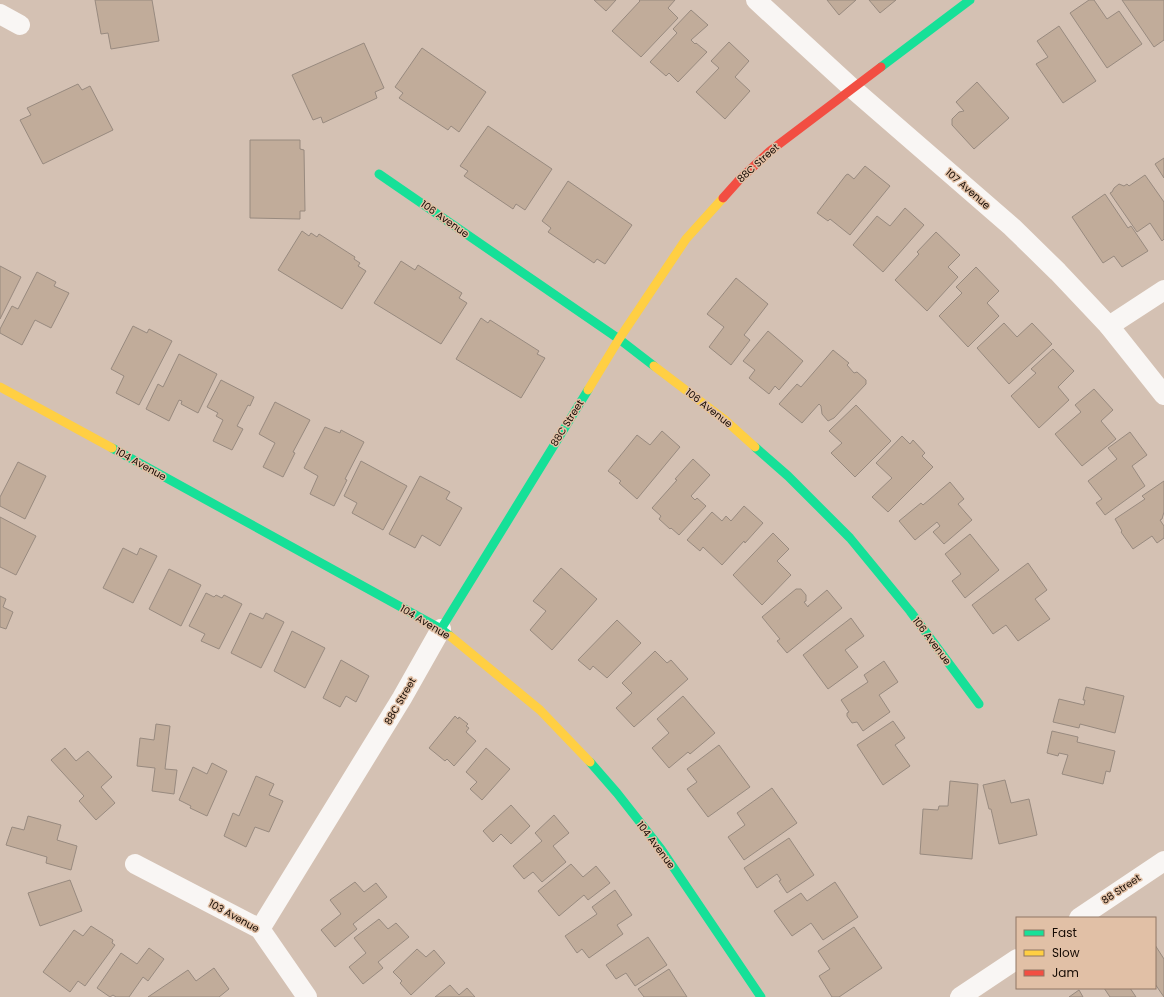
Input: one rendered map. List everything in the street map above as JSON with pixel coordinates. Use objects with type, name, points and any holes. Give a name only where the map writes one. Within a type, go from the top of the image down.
[{"type":"street","name":"107 Avenue","points":[[756,0],[853,89],[1012,227],[1058,272],[1109,326],[1164,395]]},
{"type":"street","name":"88C Street","points":[[260,929],[402,698],[441,629],[619,339],[686,239],[730,189],[770,151],[970,0]]},
{"type":"street","points":[[0,14],[20,25]]},
{"type":"street","name":"106 Avenue","points":[[379,174],[619,339],[725,420],[788,476],[850,538],[910,611],[979,704]]},
{"type":"street","points":[[1109,326],[1164,290]]},
{"type":"street","name":"104 Avenue","points":[[0,387],[441,629],[540,710],[585,756],[617,793],[661,849],[761,997]]},
{"type":"street","name":"88 Street","points":[[1080,917],[1164,861]]},
{"type":"street","name":"103 Avenue","points":[[135,864],[260,929],[307,997]]},
{"type":"street","points":[[960,997],[1016,960]]},
{"type":"building","points":[[95,0],[152,0],[159,41],[111,49],[108,33],[101,34]]},
{"type":"building","points":[[594,0],[616,0],[606,11]]},
{"type":"building","points":[[639,0],[675,0],[668,8],[678,18],[641,57],[612,31],[640,1]]},
{"type":"building","points":[[827,0],[856,0],[839,15]]},
{"type":"building","points":[[869,0],[896,0],[880,13]]},
{"type":"building","points":[[1089,0],[1094,0],[1107,19],[1119,11],[1142,44],[1107,68],[1070,13]]},
{"type":"building","points":[[1122,0],[1164,0],[1164,40],[1154,47]]},
{"type":"building","points":[[691,10],[708,25],[691,40],[707,52],[678,82],[669,73],[666,76],[650,62],[677,33],[673,29]]},
{"type":"building","points":[[1059,26],[1096,81],[1063,103],[1036,64],[1048,57],[1037,41]]},
{"type":"building","points":[[729,42],[749,61],[735,77],[750,91],[725,119],[696,92],[719,68],[711,61]]},
{"type":"building","points":[[364,43],[384,88],[375,92],[377,98],[323,123],[321,117],[313,120],[292,75]]},
{"type":"building","points":[[422,48],[486,92],[459,132],[451,126],[448,130],[399,98],[403,93],[395,87]]},
{"type":"building","points":[[977,82],[1009,118],[974,149],[952,125],[952,119],[959,112],[964,111],[956,102]]},
{"type":"building","points":[[78,84],[82,90],[90,86],[113,130],[43,164],[20,120],[31,115],[27,108]]},
{"type":"building","points":[[488,126],[552,169],[525,210],[516,204],[513,209],[464,176],[468,171],[460,166]]},
{"type":"building","points":[[250,140],[300,140],[300,149],[304,150],[305,211],[300,211],[300,219],[250,218]]},
{"type":"building","points":[[1164,158],[1164,178],[1155,164]]},
{"type":"building","points":[[865,166],[890,186],[850,235],[830,219],[828,221],[817,213],[846,175],[848,174],[854,179]]},
{"type":"building","points":[[1145,175],[1164,202],[1164,239],[1162,241],[1150,223],[1137,232],[1110,193],[1119,184],[1124,186],[1127,184],[1129,186]]},
{"type":"building","points":[[568,181],[632,225],[605,264],[597,259],[594,263],[548,232],[551,228],[542,221]]},
{"type":"building","points":[[1105,194],[1128,228],[1131,226],[1148,251],[1122,267],[1114,256],[1103,263],[1072,217]]},
{"type":"building","points":[[905,208],[924,225],[883,272],[853,245],[877,216],[890,226]]},
{"type":"building","points":[[302,231],[309,236],[311,233],[317,237],[319,234],[355,257],[354,259],[360,263],[358,266],[366,271],[342,309],[278,270]]},
{"type":"building","points":[[936,232],[960,255],[948,267],[958,277],[927,311],[895,280],[919,254],[917,252]]},
{"type":"building","points":[[401,261],[415,270],[418,265],[462,293],[459,298],[467,303],[441,344],[374,303]]},
{"type":"building","points":[[0,266],[21,277],[0,319]]},
{"type":"building","points":[[976,267],[999,291],[987,303],[999,316],[968,347],[939,316],[962,293],[956,287]]},
{"type":"building","points":[[37,272],[56,282],[54,286],[69,293],[51,328],[35,320],[22,345],[0,333],[0,329],[12,306],[18,309]]},
{"type":"building","points":[[736,278],[768,304],[744,335],[750,340],[731,365],[709,347],[724,327],[707,314]]},
{"type":"building","points":[[481,318],[488,323],[490,320],[539,351],[537,354],[545,358],[521,398],[456,359]]},
{"type":"building","points":[[1004,323],[1017,337],[1032,323],[1052,344],[1009,384],[977,348]]},
{"type":"building","points":[[133,326],[147,333],[149,329],[172,341],[139,405],[116,393],[124,376],[111,369]]},
{"type":"building","points":[[768,331],[803,361],[779,390],[775,386],[769,394],[749,378],[755,370],[743,361]]},
{"type":"building","points":[[1053,349],[1074,371],[1058,387],[1069,400],[1039,428],[1011,396],[1036,373],[1031,369]]},
{"type":"building","points":[[833,350],[849,363],[847,365],[854,373],[857,372],[866,380],[866,384],[834,418],[828,421],[822,414],[821,406],[819,404],[802,423],[779,404],[797,384],[801,387]]},
{"type":"building","points":[[179,354],[217,374],[198,413],[181,404],[182,401],[179,400],[169,421],[146,409],[158,384],[163,387]]},
{"type":"building","points":[[221,380],[254,397],[237,426],[243,429],[232,450],[213,441],[223,420],[216,416],[218,413],[207,407]]},
{"type":"building","points":[[1094,389],[1113,410],[1101,421],[1116,439],[1082,466],[1055,434],[1081,412],[1075,405]]},
{"type":"building","points":[[275,402],[310,420],[293,452],[295,453],[283,477],[263,467],[275,443],[259,434]]},
{"type":"building","points":[[856,405],[891,441],[855,477],[831,453],[842,443],[829,431]]},
{"type":"building","points":[[325,427],[340,433],[341,430],[364,442],[345,479],[347,480],[334,506],[310,494],[318,476],[304,468]]},
{"type":"building","points":[[662,431],[680,447],[637,499],[619,483],[621,481],[608,471],[637,435],[650,445]]},
{"type":"building","points":[[1130,432],[1147,455],[1132,466],[1145,486],[1105,515],[1096,503],[1102,499],[1088,481],[1117,459],[1108,448]]},
{"type":"building","points":[[902,436],[910,444],[913,440],[925,453],[922,456],[933,467],[888,512],[872,497],[892,478],[876,463]]},
{"type":"building","points":[[693,459],[710,475],[691,496],[695,500],[697,498],[706,506],[679,535],[659,519],[661,516],[652,508],[677,480],[675,479]]},
{"type":"building","points":[[361,461],[407,486],[383,530],[352,513],[357,503],[344,496]]},
{"type":"building","points":[[18,462],[46,476],[25,519],[0,506],[0,497]]},
{"type":"building","points":[[420,476],[450,492],[446,499],[462,508],[440,546],[422,535],[415,548],[389,534]]},
{"type":"building","points":[[1164,481],[1164,512],[1162,519],[1160,520],[1164,526],[1164,538],[1157,543],[1152,536],[1133,549],[1121,532],[1122,531],[1115,519],[1145,499],[1142,496]]},
{"type":"building","points":[[950,482],[964,499],[958,504],[972,520],[944,544],[933,532],[940,526],[937,522],[915,540],[899,521],[921,503],[923,505]]},
{"type":"building","points":[[744,506],[763,523],[722,565],[703,547],[700,551],[687,540],[712,512],[722,521],[726,516],[731,521]]},
{"type":"building","points":[[0,517],[36,536],[16,575],[0,567]]},
{"type":"building","points":[[773,533],[789,549],[777,561],[791,575],[762,605],[733,575]]},
{"type":"building","points":[[970,534],[999,570],[965,598],[952,581],[961,574],[945,554]]},
{"type":"building","points":[[123,548],[137,555],[140,548],[157,556],[133,603],[103,588]]},
{"type":"building","points":[[1028,563],[1047,590],[1035,599],[1050,619],[1018,641],[1006,625],[993,634],[972,605]]},
{"type":"building","points":[[561,568],[597,599],[552,650],[530,630],[546,611],[533,601]]},
{"type":"building","points":[[169,569],[201,585],[181,626],[149,609]]},
{"type":"building","points":[[796,589],[801,589],[806,595],[806,601],[804,602],[808,607],[827,590],[842,608],[787,653],[777,641],[780,639],[762,617]]},
{"type":"building","points":[[206,593],[214,597],[216,595],[222,598],[224,595],[242,604],[219,649],[201,641],[205,634],[189,626]]},
{"type":"building","points":[[0,596],[6,599],[3,607],[13,612],[6,629],[0,627]]},
{"type":"building","points":[[250,613],[263,619],[266,613],[284,622],[261,668],[231,653]]},
{"type":"building","points":[[851,618],[864,636],[845,650],[858,667],[828,689],[803,655]]},
{"type":"building","points":[[617,620],[641,643],[607,678],[593,666],[590,670],[578,660]]},
{"type":"building","points":[[292,631],[325,648],[305,688],[274,671]]},
{"type":"building","points":[[655,651],[667,663],[671,660],[688,679],[634,727],[616,708],[632,693],[622,683]]},
{"type":"building","points":[[341,660],[369,676],[356,702],[346,696],[340,707],[323,698]]},
{"type":"building","points":[[884,661],[898,682],[879,695],[890,712],[863,731],[857,722],[852,723],[847,716],[847,713],[849,712],[841,700],[868,682],[864,675]]},
{"type":"building","points":[[1086,687],[1124,696],[1115,733],[1080,724],[1079,728],[1053,722],[1059,699],[1084,705],[1085,700],[1083,700]]},
{"type":"building","points":[[683,696],[715,733],[690,754],[688,752],[669,768],[652,748],[669,733],[657,719]]},
{"type":"building","points":[[455,716],[458,719],[459,717],[468,724],[466,726],[469,728],[466,732],[476,741],[454,766],[447,759],[445,761],[429,748]]},
{"type":"building","points":[[893,721],[905,738],[895,745],[910,766],[883,785],[857,745]]},
{"type":"building","points":[[156,724],[170,726],[165,769],[177,770],[174,794],[152,791],[155,768],[137,766],[140,738],[154,740]]},
{"type":"building","points":[[1052,731],[1078,737],[1077,742],[1115,751],[1110,772],[1106,771],[1103,784],[1062,774],[1068,755],[1059,753],[1058,756],[1047,753]]},
{"type":"building","points":[[719,745],[750,787],[708,817],[687,789],[697,782],[687,769]]},
{"type":"building","points":[[65,748],[76,761],[88,751],[112,777],[101,787],[115,803],[96,820],[79,801],[84,796],[51,760]]},
{"type":"building","points":[[486,748],[510,769],[482,800],[470,789],[477,782],[466,772]]},
{"type":"building","points":[[212,763],[227,771],[207,816],[190,808],[191,806],[179,800],[193,767],[207,774]]},
{"type":"building","points":[[256,776],[274,784],[269,795],[283,801],[269,832],[255,827],[246,847],[224,836],[233,813],[239,816]]},
{"type":"building","points":[[1005,780],[1011,803],[1029,799],[1037,835],[999,844],[991,809],[989,809],[983,785]]},
{"type":"building","points":[[950,781],[978,784],[972,859],[920,854],[923,809],[938,810],[939,806],[948,806]]},
{"type":"building","points":[[772,788],[797,823],[744,860],[728,837],[745,825],[737,813]]},
{"type":"building","points":[[511,805],[530,826],[511,844],[501,834],[493,842],[483,831]]},
{"type":"building","points":[[554,815],[569,833],[553,846],[566,862],[542,882],[533,872],[524,879],[513,866],[542,841],[535,833]]},
{"type":"building","points":[[28,816],[61,825],[57,840],[77,846],[71,870],[46,863],[47,857],[6,845],[12,827],[24,830]]},
{"type":"building","points":[[789,838],[814,875],[787,893],[779,881],[781,880],[777,874],[757,888],[744,868]]},
{"type":"building","points":[[571,864],[583,877],[596,866],[610,883],[588,900],[584,895],[559,916],[538,891]]},
{"type":"building","points":[[70,880],[82,911],[40,926],[28,893]]},
{"type":"building","points":[[355,882],[364,892],[376,883],[387,897],[353,924],[357,929],[335,947],[321,930],[341,914],[330,900]]},
{"type":"building","points":[[835,882],[858,917],[823,940],[811,923],[792,936],[774,911],[801,893],[807,901]]},
{"type":"building","points":[[615,890],[632,915],[617,925],[623,934],[589,958],[582,949],[577,953],[565,936],[597,914],[592,907]]},
{"type":"building","points":[[379,919],[388,929],[396,923],[409,937],[378,962],[383,968],[363,984],[349,967],[366,953],[354,938]]},
{"type":"building","points":[[91,926],[113,940],[112,943],[115,945],[85,986],[78,981],[70,992],[43,972],[74,930],[83,936]]},
{"type":"building","points":[[854,927],[882,968],[839,997],[832,997],[819,976],[830,969],[818,951]]},
{"type":"building","points":[[648,937],[667,965],[635,986],[626,973],[616,979],[606,965]]},
{"type":"building","points":[[1156,947],[1164,959],[1164,997],[1156,985]]},
{"type":"building","points":[[149,948],[164,959],[148,981],[143,977],[129,997],[116,997],[113,995],[110,997],[97,988],[121,953],[137,964]]},
{"type":"building","points":[[417,949],[426,957],[434,950],[445,963],[411,995],[400,983],[402,981],[393,972]]},
{"type":"building","points":[[214,968],[229,989],[219,997],[148,997],[188,970],[196,981]]},
{"type":"building","points":[[669,969],[687,997],[644,997],[638,989]]},
{"type":"building","points":[[450,985],[459,995],[467,988],[475,997],[435,997]]},
{"type":"building","points":[[1105,989],[1131,989],[1136,997],[1110,997]]},
{"type":"building","points":[[1079,990],[1083,997],[1069,997]]},
{"type":"traffic: fast","points":[[881,67],[970,0]]},
{"type":"traffic: fast","points":[[379,174],[619,339],[654,366]]},
{"type":"traffic: fast","points":[[441,629],[588,390]]},
{"type":"traffic: fast","points":[[755,447],[788,476],[850,538],[910,611],[979,704]]},
{"type":"traffic: fast","points":[[112,448],[441,629],[450,636]]},
{"type":"traffic: fast","points":[[590,762],[617,793],[661,849],[761,997]]},
{"type":"traffic: slow","points":[[588,390],[619,339],[686,239],[723,198]]},
{"type":"traffic: slow","points":[[654,366],[725,420],[755,447]]},
{"type":"traffic: slow","points":[[0,387],[112,448]]},
{"type":"traffic: slow","points":[[450,636],[540,710],[590,762]]},
{"type":"traffic: jam","points":[[723,198],[740,179],[770,151],[881,67]]}]
